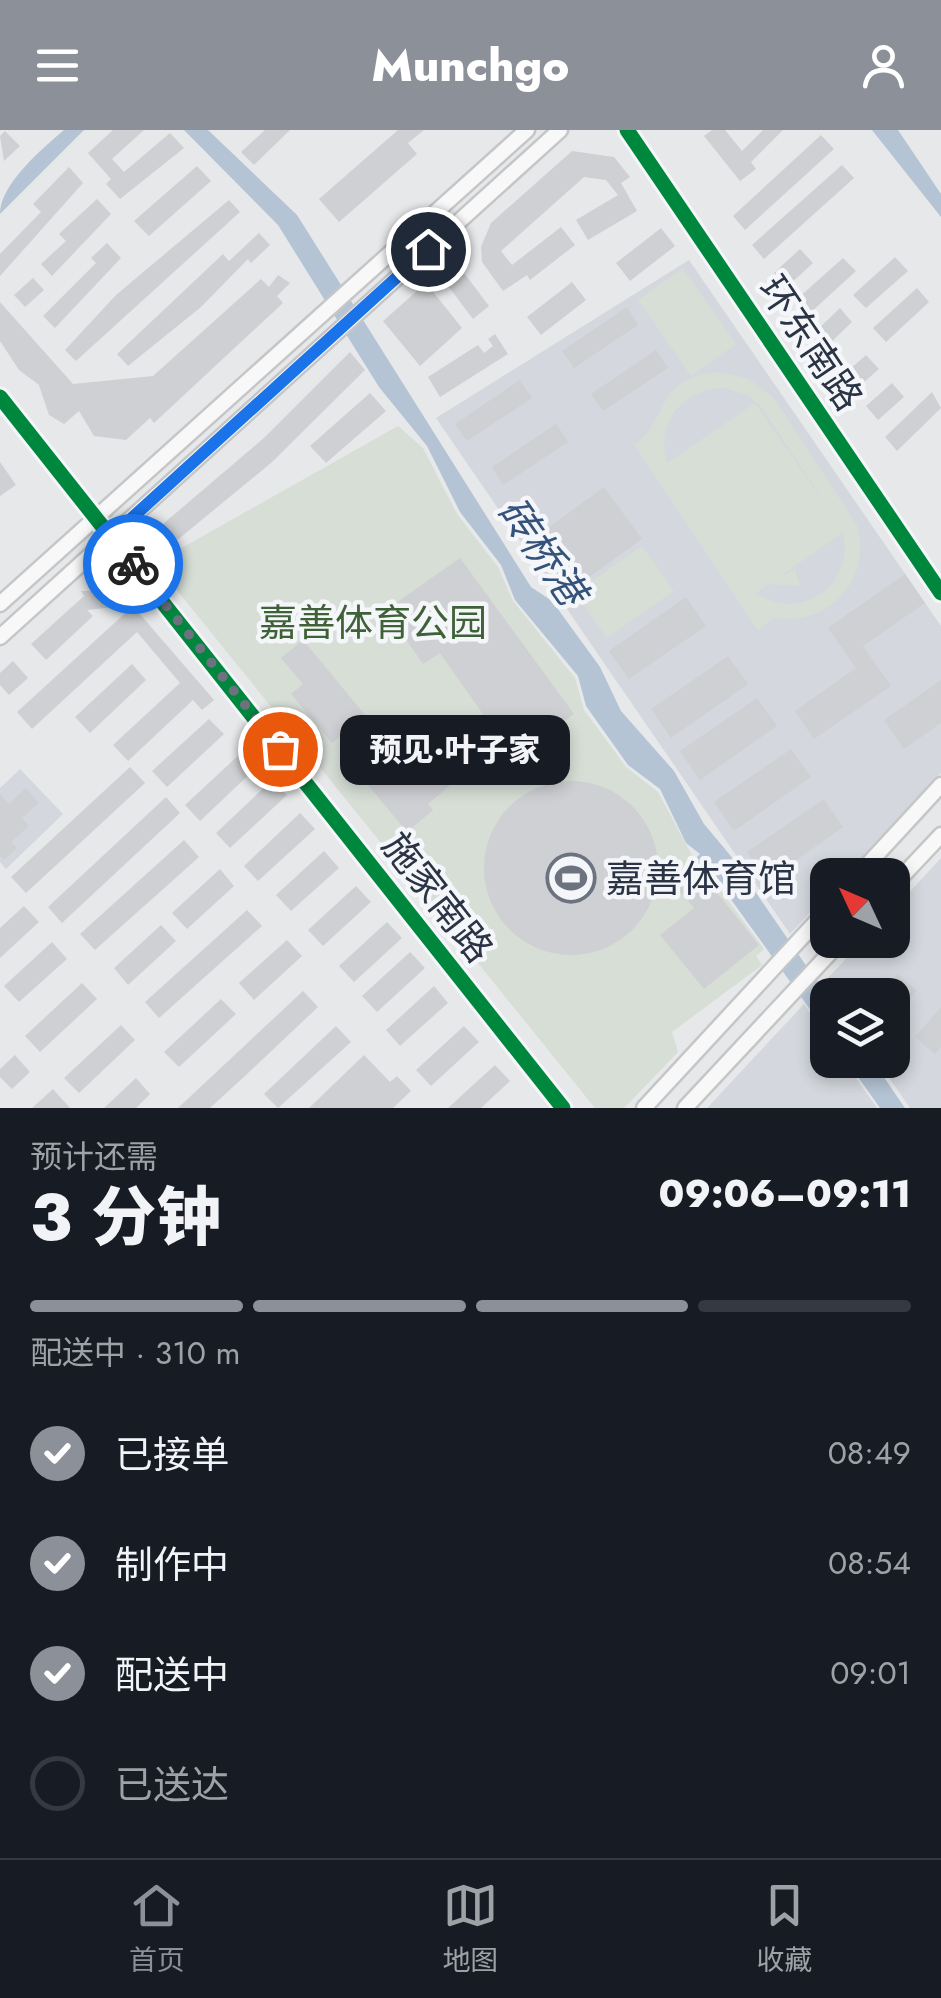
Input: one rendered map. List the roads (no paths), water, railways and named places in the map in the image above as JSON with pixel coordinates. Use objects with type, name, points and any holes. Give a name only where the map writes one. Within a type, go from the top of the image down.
[{"type":"main road","points":[[0,604],[527,130]]},
{"type":"main road","points":[[0,637],[560,130]]},
{"type":"main road","name":"环东南路","points":[[627,130],[941,593]]},
{"type":"main road","points":[[874,858],[941,785]]},
{"type":"main road","points":[[910,867],[941,835]]},
{"type":"main road","points":[[644,1108],[810,928]]},
{"type":"main road","points":[[685,1108],[825,958]]},
{"type":"street","name":"施家南路","points":[[0,396],[563,1108]]},
{"type":"water","points":[[64,130],[84,130],[0,214],[14,179]]},
{"type":"water","points":[[184,130],[208,130],[297,215],[531,587],[552,601],[600,667],[621,711],[674,771],[704,824],[730,855],[815,978],[810,978],[810,1009],[712,873],[702,882],[686,869],[700,854],[686,843],[660,789],[628,765],[586,706],[578,676],[515,600],[501,565],[460,512],[427,446],[379,387],[278,225]]},
{"type":"water","points":[[872,130],[898,130],[941,194],[941,217]]},
{"type":"water","points":[[859,1078],[884,1078],[905,1108],[880,1108]]},
{"type":"place","name":"预见·叶子家","points":[[280,749]]},
{"type":"place","name":"嘉善体育馆","points":[[571,878]]},
{"type":"water label","name":"砖桥港","points":[[542,551]]},
{"type":"park label","name":"嘉善体育公园","points":[[373,622]]}]
